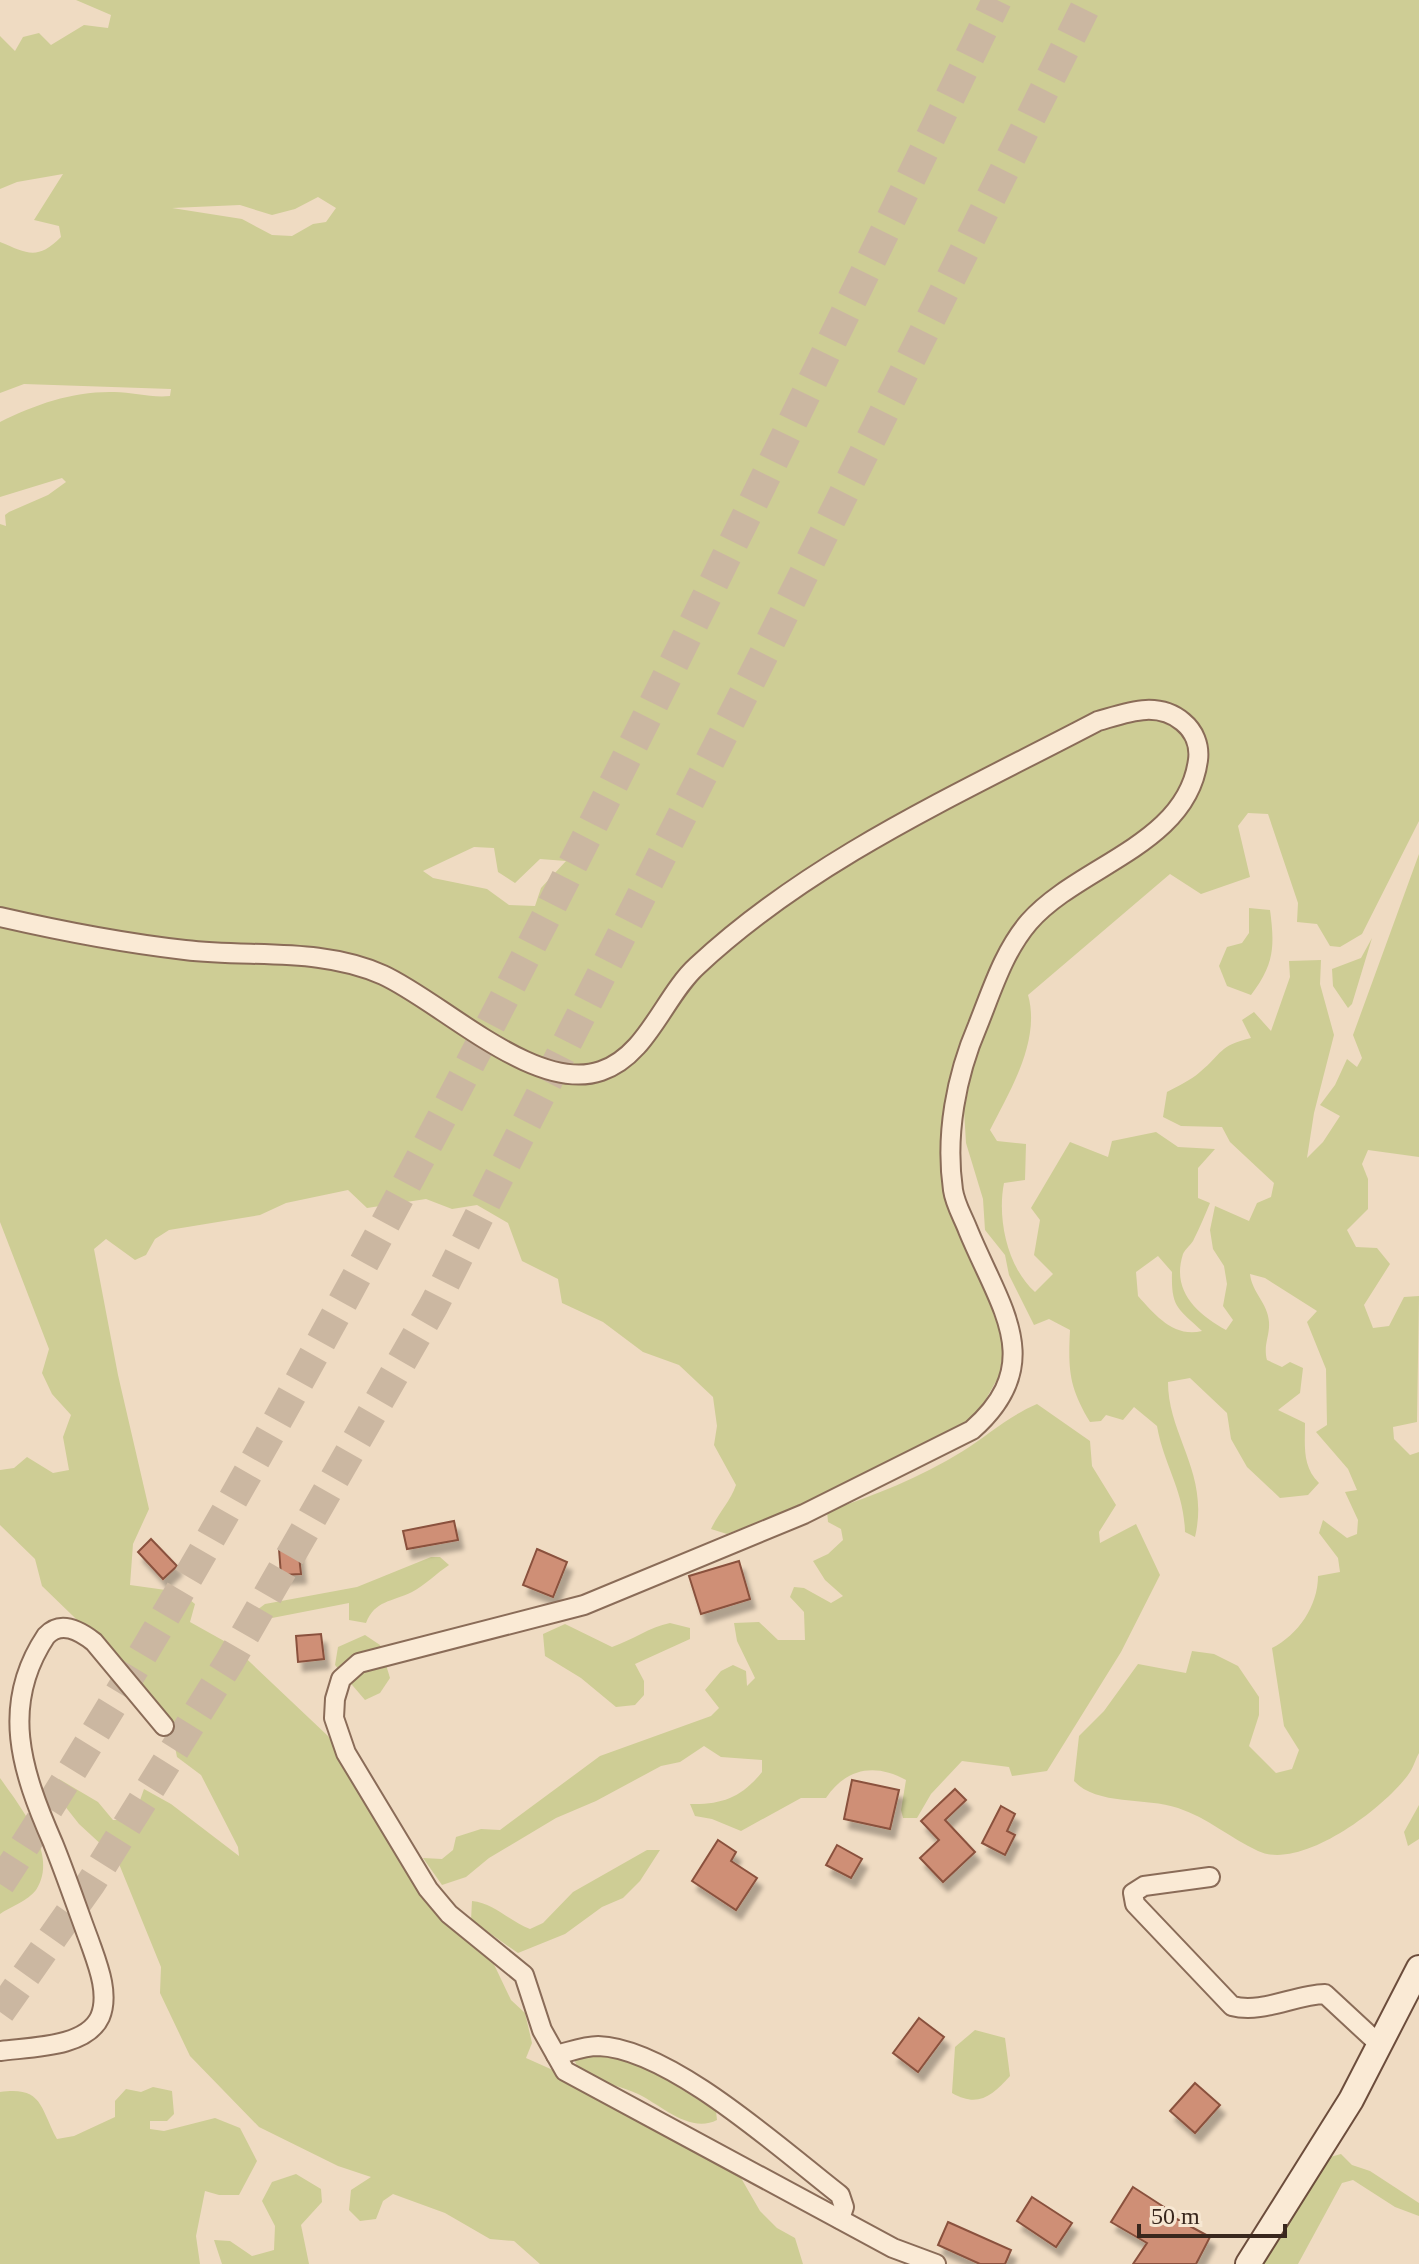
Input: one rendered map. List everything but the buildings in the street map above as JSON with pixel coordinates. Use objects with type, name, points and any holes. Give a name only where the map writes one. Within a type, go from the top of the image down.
[{"type":"main road","points":[[1248,2264],[1351,2100],[1419,1968]]},
{"type":"street","points":[[0,917],[72,934],[188,950],[277,953],[349,963],[406,986],[536,1067],[586,1074],[603,1071],[621,1060],[638,1044],[694,968],[827,864],[1098,721],[1135,711],[1158,709],[1177,717],[1192,730],[1199,752],[1195,780],[1182,804],[1162,826],[1030,921],[1010,947],[973,1036],[951,1119],[950,1153],[953,1194],[1016,1354],[1009,1386],[995,1410],[972,1430],[804,1514],[596,1600],[359,1663],[341,1679],[334,1718],[346,1753],[428,1889],[449,1914],[524,1975],[542,2030],[565,2071],[893,2248],[936,2264]]},
{"type":"street","points":[[0,2051],[82,2035],[100,2016],[104,1999],[94,1954],[58,1856],[10,1744],[13,1687],[48,1633],[64,1627],[80,1631],[94,1642],[164,1726]]},
{"type":"street","points":[[1210,1877],[1144,1886],[1133,1893],[1135,1904],[1232,2006],[1256,2008],[1308,1995],[1325,1994],[1380,2045]]},
{"type":"street","points":[[556,2055],[596,2046],[624,2050],[667,2069],[737,2115],[840,2195],[844,2207],[840,2219]]},
{"type":"shaded area","points":[[76,0],[1419,0],[1419,821],[1362,934],[1340,947],[1330,946],[1317,924],[1297,922],[1298,903],[1268,814],[1248,813],[1238,826],[1250,877],[1201,894],[1170,874],[1028,995],[1031,1012],[1027,1047],[990,1130],[997,1141],[1026,1144],[1025,1180],[1004,1183],[1002,1211],[1011,1256],[1025,1282],[1035,1292],[1053,1274],[1034,1255],[1040,1220],[1031,1208],[1070,1142],[1108,1157],[1112,1141],[1156,1132],[1178,1147],[1215,1149],[1198,1168],[1198,1198],[1210,1203],[1193,1241],[1183,1254],[1180,1267],[1189,1300],[1205,1317],[1226,1330],[1233,1320],[1223,1306],[1227,1284],[1224,1266],[1213,1249],[1210,1230],[1215,1206],[1249,1221],[1257,1203],[1271,1197],[1274,1183],[1230,1142],[1222,1127],[1181,1126],[1163,1117],[1167,1092],[1196,1075],[1226,1047],[1251,1038],[1242,1020],[1254,1012],[1271,1031],[1290,977],[1289,961],[1321,960],[1320,984],[1334,1035],[1314,1113],[1307,1158],[1323,1142],[1340,1116],[1320,1105],[1335,1085],[1347,1059],[1357,1067],[1362,1058],[1353,1035],[1419,854],[1419,1157],[1368,1150],[1362,1164],[1368,1179],[1368,1209],[1347,1230],[1356,1247],[1377,1248],[1390,1264],[1364,1305],[1373,1328],[1389,1326],[1404,1297],[1419,1296],[1417,1422],[1393,1427],[1394,1439],[1410,1455],[1419,1452],[1419,1753],[1408,1775],[1396,1789],[1340,1833],[1318,1845],[1276,1855],[1258,1851],[1178,1808],[1109,1798],[1084,1789],[1074,1781],[1079,1736],[1104,1711],[1138,1664],[1186,1673],[1192,1651],[1214,1654],[1238,1666],[1259,1697],[1259,1715],[1249,1746],[1276,1773],[1292,1769],[1299,1750],[1284,1726],[1272,1648],[1290,1635],[1305,1618],[1314,1598],[1318,1576],[1340,1572],[1338,1558],[1319,1533],[1323,1520],[1347,1538],[1357,1534],[1358,1520],[1345,1492],[1357,1490],[1348,1469],[1316,1432],[1327,1425],[1326,1369],[1307,1322],[1317,1311],[1265,1278],[1250,1274],[1268,1315],[1267,1360],[1282,1367],[1290,1362],[1303,1368],[1300,1393],[1278,1410],[1305,1423],[1307,1463],[1319,1483],[1308,1495],[1280,1498],[1247,1467],[1231,1439],[1227,1413],[1190,1378],[1168,1382],[1174,1420],[1197,1493],[1195,1537],[1185,1532],[1178,1491],[1157,1426],[1134,1407],[1123,1420],[1106,1415],[1101,1421],[1090,1422],[1071,1378],[1070,1330],[1049,1319],[1034,1325],[1009,1275],[1005,1255],[985,1230],[983,1199],[966,1143],[964,1110],[982,1022],[944,1148],[995,1309],[1004,1347],[999,1376],[978,1413],[945,1437],[827,1495],[727,1534],[711,1529],[736,1485],[714,1445],[717,1426],[713,1397],[679,1365],[643,1352],[603,1322],[562,1303],[558,1279],[522,1261],[508,1223],[477,1205],[452,1209],[426,1199],[367,1208],[348,1190],[286,1203],[260,1215],[169,1230],[155,1239],[146,1255],[135,1260],[106,1239],[94,1249],[118,1375],[149,1509],[133,1544],[130,1585],[180,1592],[195,1604],[190,1622],[233,1646],[328,1736],[392,1838],[490,1956],[511,2000],[525,2013],[532,2043],[526,2058],[564,2075],[737,2171],[760,2211],[777,2228],[795,2238],[803,2264],[540,2264],[514,2241],[490,2239],[445,2213],[393,2194],[383,2201],[376,2219],[360,2221],[349,2210],[351,2190],[371,2177],[338,2166],[259,2127],[190,2056],[160,1993],[161,1967],[117,1859],[79,1824],[53,1791],[59,1779],[98,1802],[113,1820],[133,1820],[144,1789],[171,1804],[239,1856],[238,1847],[201,1775],[177,1757],[173,1737],[158,1715],[103,1645],[42,1586],[35,1559],[0,1525],[0,1470],[14,1468],[27,1457],[53,1473],[69,1470],[63,1437],[71,1415],[52,1394],[42,1373],[49,1349],[0,1222],[0,524],[6,526],[5,515],[9,512],[48,495],[66,482],[62,478],[0,497],[0,422],[41,404],[70,396],[114,392],[170,396],[171,389],[24,384],[0,393],[0,242],[32,253],[53,245],[61,237],[59,226],[34,220],[63,174],[17,182],[0,189],[0,36],[15,51],[23,37],[39,33],[51,45],[84,25],[108,28],[111,15]],"holes":[[[318,197],[336,208],[326,222],[313,224],[292,236],[272,235],[242,219],[172,208],[240,205],[272,215],[295,209]],[[474,847],[494,848],[498,872],[515,883],[540,859],[566,861],[541,888],[535,906],[509,905],[487,889],[433,878],[423,871]],[[1158,1256],[1172,1272],[1173,1293],[1178,1306],[1202,1331],[1183,1331],[1158,1317],[1138,1296],[1136,1272]]]},
{"type":"shaded area","points":[[1249,908],[1270,910],[1272,935],[1268,965],[1251,995],[1227,986],[1219,966],[1227,947],[1242,943],[1249,933]]},
{"type":"shaded area","points":[[1372,938],[1352,1004],[1348,1008],[1333,986],[1332,969],[1361,958]]},
{"type":"shaded area","points":[[1037,1404],[1090,1441],[1092,1466],[1116,1505],[1099,1532],[1100,1543],[1136,1524],[1160,1575],[1121,1652],[1047,1771],[1012,1776],[1009,1767],[962,1761],[931,1794],[917,1818],[903,1818],[901,1810],[906,1780],[883,1771],[862,1771],[843,1780],[826,1798],[801,1798],[741,1831],[712,1819],[695,1816],[690,1804],[722,1801],[739,1793],[762,1772],[762,1760],[721,1757],[704,1746],[680,1762],[661,1766],[596,1801],[556,1818],[489,1858],[466,1877],[442,1885],[423,1858],[442,1859],[453,1850],[456,1837],[481,1829],[500,1830],[600,1756],[711,1716],[719,1708],[705,1690],[721,1671],[733,1665],[746,1671],[747,1686],[755,1678],[737,1641],[734,1623],[759,1622],[778,1640],[805,1640],[804,1612],[790,1597],[794,1587],[804,1588],[831,1603],[843,1596],[825,1580],[813,1561],[828,1554],[843,1540],[841,1529],[828,1522],[827,1511],[931,1469]]},
{"type":"shaded area","points":[[431,1557],[440,1557],[449,1565],[412,1592],[379,1606],[366,1623],[349,1620],[349,1603],[252,1622],[249,1616],[265,1604],[357,1587]]},
{"type":"shaded area","points":[[670,1623],[690,1628],[690,1639],[635,1664],[644,1681],[644,1695],[635,1705],[616,1707],[581,1678],[545,1656],[543,1634],[565,1624],[612,1647]]},
{"type":"shaded area","points":[[365,1635],[380,1645],[390,1678],[380,1693],[365,1700],[335,1665],[338,1647]]},
{"type":"shaded area","points":[[0,1778],[34,1831],[43,1862],[42,1876],[33,1894],[0,1914]]},
{"type":"shaded area","points":[[1419,1805],[1419,1839],[1408,1846],[1404,1832]]},
{"type":"shaded area","points":[[647,1850],[660,1850],[640,1881],[623,1898],[602,1907],[565,1934],[518,1953],[471,1920],[472,1901],[480,1902],[530,1929],[543,1923],[573,1892]]},
{"type":"shaded area","points":[[975,2030],[1005,2038],[1010,2076],[991,2094],[970,2099],[952,2093],[955,2047]]},
{"type":"shaded area","points":[[586,2050],[632,2058],[716,2111],[717,2120],[707,2123],[686,2121],[638,2094],[585,2074],[577,2066],[573,2054]]},
{"type":"shaded area","points":[[153,2087],[172,2091],[174,2114],[167,2121],[150,2121],[150,2129],[164,2131],[215,2118],[240,2128],[257,2161],[239,2195],[205,2191],[196,2236],[200,2264],[0,2264],[0,2092],[25,2092],[32,2096],[43,2109],[57,2139],[74,2136],[115,2117],[115,2101],[126,2089],[141,2092]]},
{"type":"shaded area","points":[[1341,2154],[1352,2165],[1370,2171],[1419,2203],[1419,2216],[1395,2207],[1353,2180],[1342,2183],[1298,2264],[1259,2264],[1330,2157]]},
{"type":"shaded area","points":[[296,2174],[321,2189],[322,2202],[301,2225],[309,2264],[222,2264],[214,2240],[230,2241],[252,2256],[274,2250],[275,2226],[262,2201],[272,2182]]},
{"type":"tunnel","points":[[0,1884],[163,1621],[316,1352],[414,1170],[638,734],[997,0]]},
{"type":"tunnel","points":[[0,2012],[91,1883],[230,1661],[434,1305],[766,650],[1089,0]]}]
